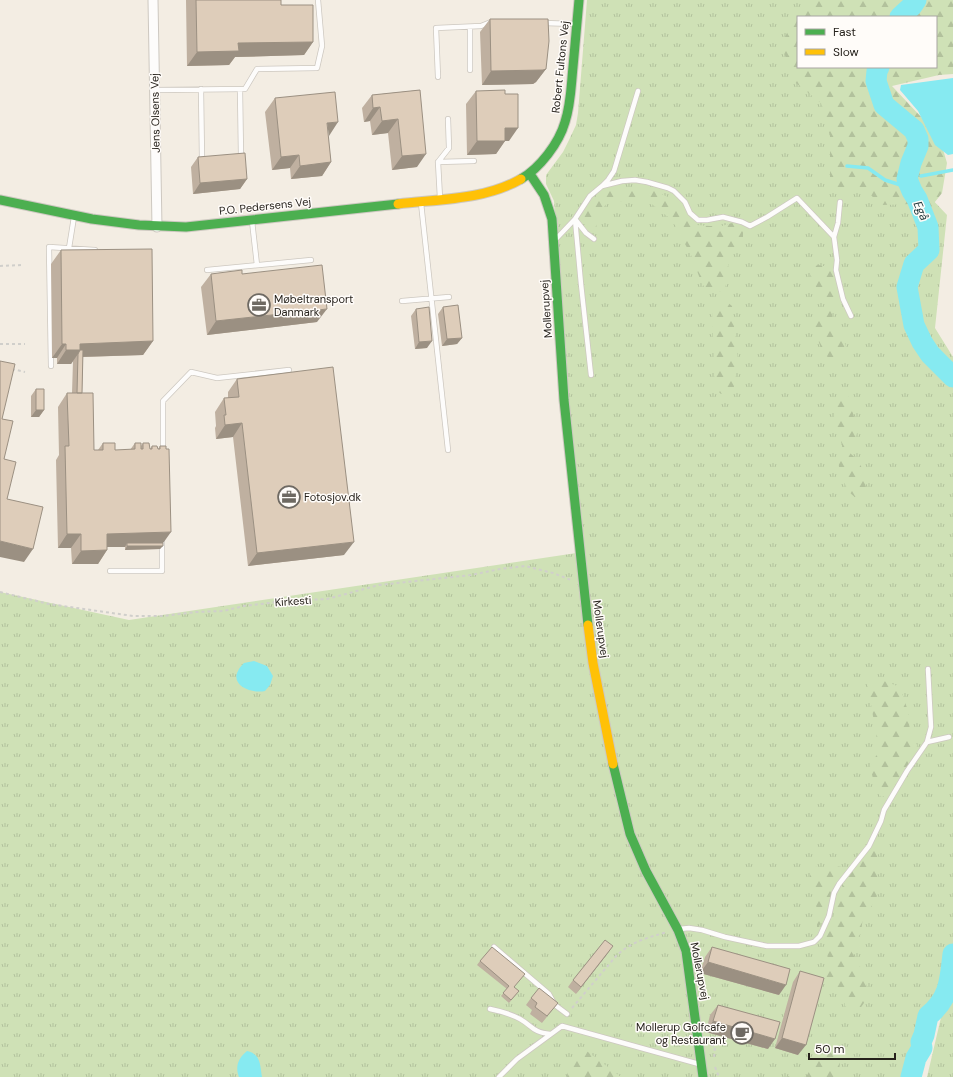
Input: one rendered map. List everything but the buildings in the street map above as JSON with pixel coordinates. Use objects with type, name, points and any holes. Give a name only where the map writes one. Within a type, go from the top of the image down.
[{"type":"street","name":"Jens Olsens Vej","points":[[153,0],[157,227]]},
{"type":"street","name":"Robert Fultons Vej","points":[[530,174],[556,142],[565,123],[570,102],[579,0]]},
{"type":"street","name":"P.O. Pedersens Vej","points":[[0,200],[74,217],[104,222],[157,227],[186,227],[480,195],[507,187],[530,174]]},
{"type":"street","name":"Mollerupvej","points":[[530,174],[540,185],[546,196],[552,219],[564,400],[583,586],[593,663],[617,784],[630,834],[646,871],[678,930],[686,950],[703,1077]]},
{"type":"lane","points":[[154,90],[245,89],[257,70],[317,68],[322,46],[318,0]]},
{"type":"lane","points":[[438,77],[436,28],[481,26],[489,22],[496,22]]},
{"type":"lane","points":[[540,23],[577,24]]},
{"type":"lane","points":[[470,27],[470,70]]},
{"type":"lane","points":[[240,89],[241,157]]},
{"type":"lane","points":[[201,90],[202,160]]},
{"type":"lane","points":[[554,242],[576,219],[590,196],[608,180],[614,171],[638,91]]},
{"type":"lane","points":[[440,199],[438,162],[449,148],[448,119]]},
{"type":"lane","points":[[438,162],[474,161]]},
{"type":"lane","points":[[602,186],[622,181],[635,180],[654,184],[668,188],[674,192],[685,202],[690,212],[698,220],[723,217],[742,222],[750,226],[797,198],[834,237]]},
{"type":"lane","points":[[421,201],[448,450]]},
{"type":"lane","points":[[840,202],[838,222],[834,237],[837,260],[836,270],[843,299],[851,316]]},
{"type":"lane","points":[[69,248],[74,217]]},
{"type":"lane","points":[[252,219],[257,265]]},
{"type":"lane","points":[[576,219],[586,232],[594,239]]},
{"type":"lane","points":[[576,219],[581,284],[591,375]]},
{"type":"lane","points":[[51,366],[49,247],[100,251]]},
{"type":"lane","points":[[207,270],[311,260]]},
{"type":"lane","points":[[402,301],[449,297]]},
{"type":"lane","points":[[163,455],[163,401],[190,372],[217,378],[289,370]]},
{"type":"lane","points":[[110,571],[162,571],[162,532]]},
{"type":"lane","points":[[678,930],[683,928],[695,929],[740,941],[767,946],[799,946],[814,942],[820,936],[825,927],[834,894],[839,884],[869,846],[881,822],[884,810],[907,771],[927,742],[931,727],[928,669]]},
{"type":"lane","points":[[927,742],[949,738]]},
{"type":"lane","points":[[494,947],[549,994],[554,1005],[567,1014]]},
{"type":"lane","points":[[490,1009],[506,1013],[520,1019],[532,1029],[541,1033],[550,1034]]},
{"type":"lane","points":[[499,1077],[517,1059],[562,1026],[701,1065]]},
{"type":"path","points":[[0,266],[23,266]]},
{"type":"path","points":[[0,344],[25,344]]},
{"type":"path","points":[[6,368],[25,372]]},
{"type":"path","name":"Kirkesti","points":[[0,592],[50,604],[133,616],[163,616],[196,612],[223,611],[244,606],[286,601],[327,599],[379,585],[471,575],[500,568],[525,566],[553,573],[583,586]]},
{"type":"path","points":[[567,1014],[616,955],[625,947],[639,940],[678,930]]},
{"type":"green space","points":[[587,0],[815,0],[799,16],[797,16],[797,68],[808,68],[947,215],[935,328],[953,357],[953,954],[949,982],[953,969],[953,1077],[927,1077],[947,992],[935,1010],[928,1016],[921,1042],[922,1048],[916,1058],[911,1077],[0,1077],[0,592],[129,620],[583,552],[570,427],[554,201],[546,184],[546,175],[563,152],[576,125]]},
{"type":"green space","points":[[807,0],[953,0],[953,74],[939,75],[892,86],[939,136],[947,163],[942,193],[931,207],[910,204],[882,205],[865,190],[847,190],[830,185],[830,136],[821,103],[792,80],[790,66],[784,53],[782,43],[794,19],[807,3]]},
{"type":"green space","points":[[621,187],[651,189],[680,203],[696,225],[723,226],[735,223],[743,228],[743,243],[728,255],[728,273],[724,291],[709,292],[702,284],[691,255],[672,220],[648,201],[608,202],[597,215],[596,233],[581,219],[589,205],[601,193]]},
{"type":"green space","points":[[818,265],[835,268],[835,282],[839,300],[832,312],[832,317],[844,341],[848,357],[836,362],[823,354],[812,322],[823,311],[828,299],[820,295],[810,275],[810,267]]},
{"type":"green space","points":[[716,301],[726,301],[732,306],[738,362],[733,392],[721,394],[715,388],[712,309]]},
{"type":"green space","points":[[845,393],[851,399],[851,407],[858,430],[850,453],[859,462],[863,471],[866,486],[864,500],[857,499],[849,492],[840,474],[838,460],[843,449],[834,416],[834,399]]},
{"type":"green space","points":[[874,677],[900,687],[908,711],[910,732],[917,745],[916,752],[889,795],[881,797],[875,787],[870,766],[879,751],[867,681]]},
{"type":"green space","points":[[873,849],[879,850],[876,861],[879,889],[875,902],[863,916],[861,933],[850,949],[867,979],[866,1000],[857,1013],[845,1006],[844,991],[834,989],[825,977],[829,966],[824,935],[836,911],[838,900],[846,879]]},
{"type":"green space","points":[[810,866],[817,867],[823,871],[833,866],[842,867],[844,871],[833,889],[825,915],[817,930],[817,909],[810,885]]},
{"type":"green space","points":[[823,1042],[832,1044],[836,1047],[840,1055],[837,1077],[806,1077],[810,1070],[815,1052]]},
{"type":"green space","points":[[580,1046],[621,1077],[567,1077],[568,1064]]},
{"type":"green space","points":[[796,1073],[806,1077],[787,1077]]},
{"type":"water","points":[[953,78],[953,154],[948,155],[935,145],[918,111],[900,90],[901,85]]},
{"type":"water","points":[[254,661],[267,666],[273,676],[270,685],[265,691],[260,692],[249,690],[240,685],[237,681],[236,676],[238,670],[244,663]]},
{"type":"water","points":[[247,1051],[252,1052],[257,1057],[260,1064],[262,1077],[239,1077],[237,1066],[241,1057]]},
{"type":"waterway","name":"Egå","points":[[901,16],[916,0]]},
{"type":"waterway","name":"Egå","points":[[878,68],[876,81],[884,105],[914,130],[918,139],[918,146],[911,163],[907,179],[928,227],[929,250],[914,264],[907,287],[914,325],[922,342],[930,354],[953,377]]},
{"type":"waterway","points":[[847,166],[868,168],[885,180],[910,188]]},
{"type":"waterway","points":[[921,176],[953,170]]},
{"type":"waterway","name":"Egå","points":[[911,1077],[916,1058],[922,1048],[921,1042],[928,1016],[941,1002],[948,988],[953,954]]},
{"type":"traffic: fast","points":[[521,179],[542,162],[558,138],[565,122],[570,95],[579,0]]},
{"type":"traffic: fast","points":[[530,174],[544,195],[552,219],[564,400],[588,625]]},
{"type":"traffic: fast","points":[[0,200],[92,219],[139,225],[186,227],[398,204]]},
{"type":"traffic: fast","points":[[613,764],[630,834],[646,871],[678,930],[686,951],[703,1077]]},
{"type":"traffic: slow","points":[[398,204],[477,195],[507,186],[521,179]]},
{"type":"traffic: slow","points":[[588,625],[593,663],[613,764]]},
{"type":"place","name":"Møbeltransport Danmark","points":[[259,305]]},
{"type":"place","name":"Fotosjov.dk","points":[[289,497]]},
{"type":"place","name":"Mollerup Golfcafe og Restaurant","points":[[742,1033]]}]
